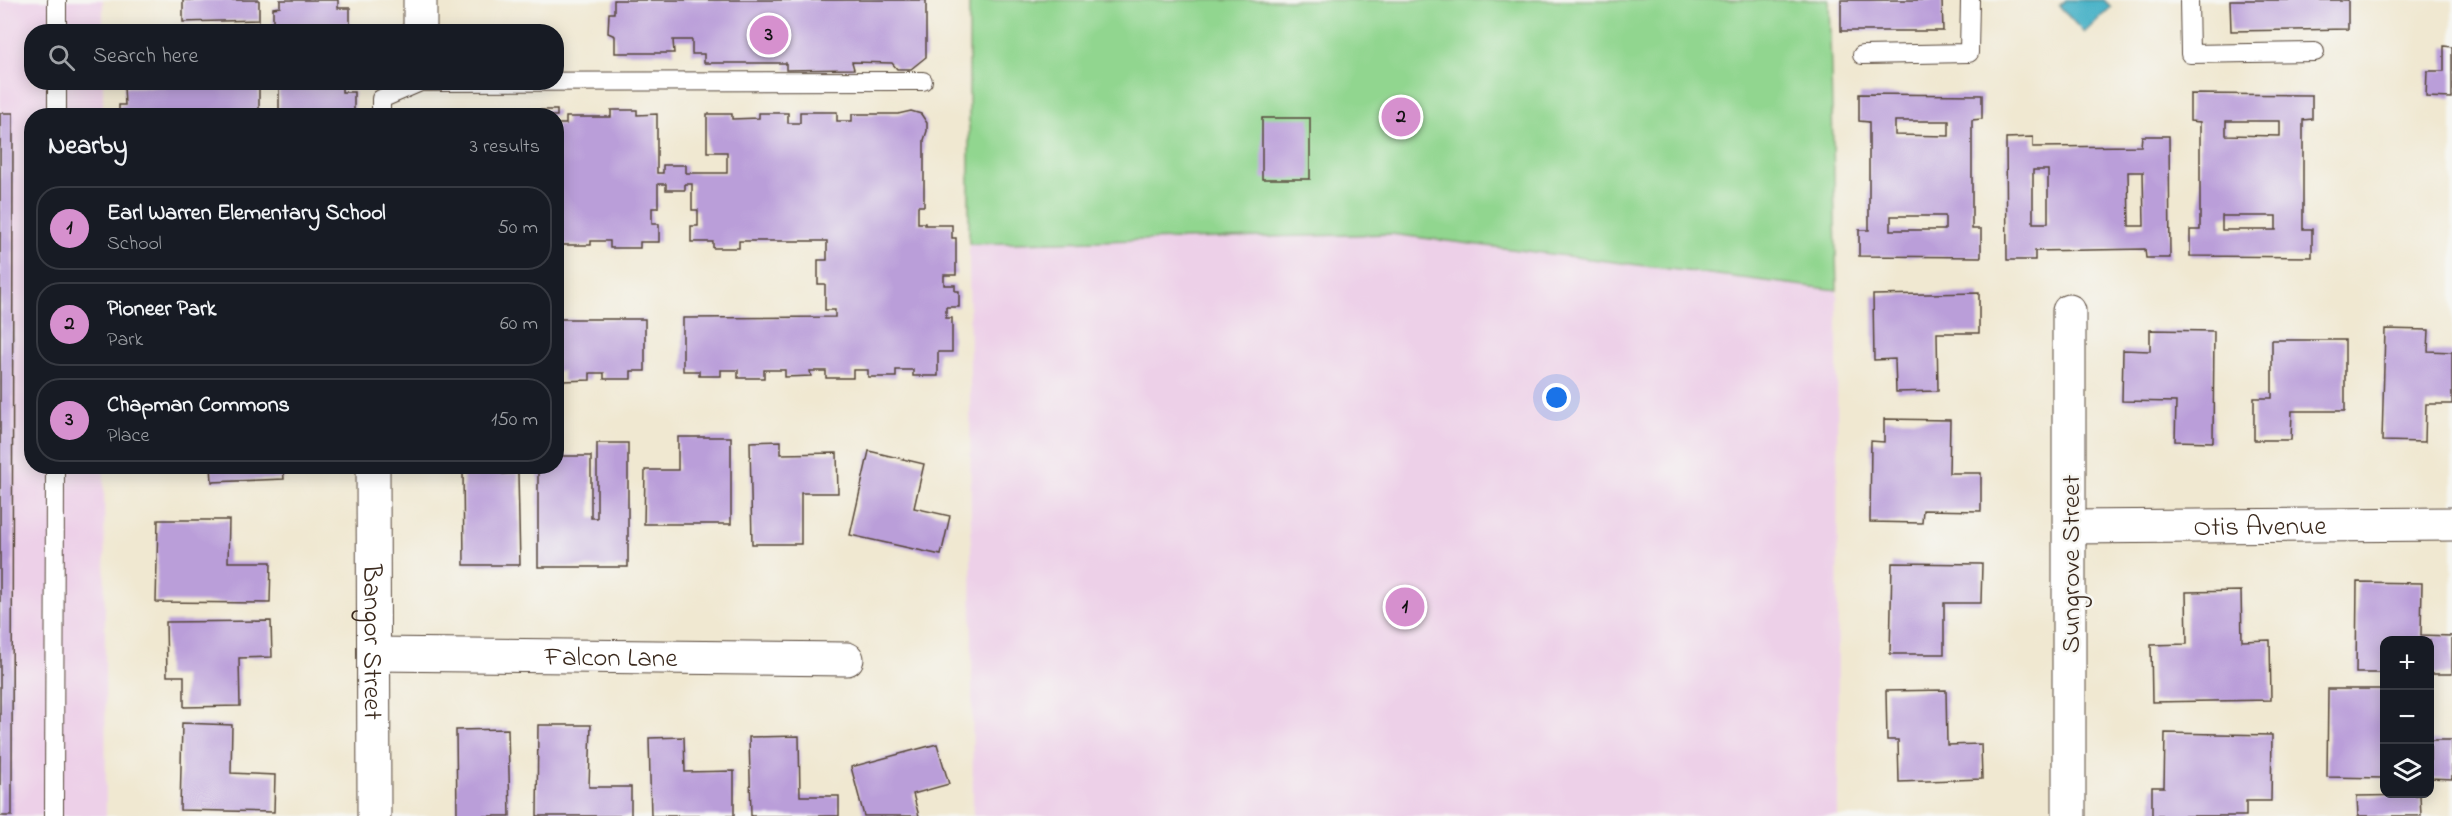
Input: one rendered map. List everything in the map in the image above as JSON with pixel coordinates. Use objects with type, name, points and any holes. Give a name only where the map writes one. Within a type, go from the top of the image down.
[{"type":"street","name":"Sungrove Street","points":[[2069,311],[2069,816]]},
{"type":"street","name":"Bangor Street","points":[[373,474],[374,816]]},
{"type":"street","name":"Otis Avenue","points":[[2070,527],[2452,524]]},
{"type":"street","name":"Falcon Lane","points":[[374,654],[847,659]]},
{"type":"lane","points":[[57,0],[57,24]]},
{"type":"lane","points":[[1862,55],[1969,53],[1970,0]]},
{"type":"lane","points":[[2188,0],[2190,54],[2315,52]]},
{"type":"lane","points":[[564,82],[923,81]]},
{"type":"lane","points":[[57,90],[57,108]]},
{"type":"lane","points":[[381,108],[381,99],[402,90]]},
{"type":"lane","points":[[54,816],[55,474]]},
{"type":"shaded area","points":[[0,0],[103,0],[103,24],[24,24],[24,90],[103,90],[103,108],[24,108],[24,474],[104,474],[106,816],[0,816]]},
{"type":"shaded area","points":[[1391,234],[1837,290],[1838,816],[973,816],[969,244]]},
{"type":"green space","points":[[969,0],[1829,0],[1837,290],[1391,234],[969,244]]},
{"type":"water","points":[[2066,0],[2104,0],[2111,7],[2084,33],[2059,6]]},
{"type":"building","points":[[183,0],[259,0],[259,20],[183,22]]},
{"type":"building","points":[[280,0],[338,0],[338,8],[350,8],[350,24],[273,24],[273,8],[280,7]]},
{"type":"building","points":[[614,0],[926,0],[926,57],[911,69],[897,69],[892,63],[852,62],[854,69],[786,70],[786,63],[704,63],[704,54],[692,54],[692,40],[673,40],[674,53],[615,53],[615,36],[608,33],[609,13],[614,13]]},
{"type":"building","points":[[1841,0],[1942,0],[1943,31],[1841,31]]},
{"type":"building","points":[[2230,0],[2348,0],[2348,29],[2231,31]]},
{"type":"building","points":[[2444,46],[2452,47],[2452,98],[2426,97],[2427,71],[2444,71]]},
{"type":"building","points":[[124,90],[259,90],[259,108],[119,108],[119,105],[125,105]]},
{"type":"building","points":[[279,90],[354,92],[354,108],[279,108]]},
{"type":"building","points":[[1859,94],[1982,95],[1982,119],[1972,120],[1972,229],[1981,229],[1981,257],[1859,256],[1859,230],[1869,230],[1869,122],[1859,121]],"holes":[[[1895,121],[1949,121],[1949,136],[1895,135]],[[1891,216],[1945,216],[1945,230],[1891,230]]]},
{"type":"building","points":[[2190,94],[2312,95],[2312,119],[2303,120],[2303,229],[2312,229],[2312,257],[2190,256],[2190,230],[2200,230],[2200,122],[2190,121]],"holes":[[[2226,121],[2280,121],[2280,136],[2226,135]],[[2222,216],[2276,216],[2276,230],[2222,230]]]},
{"type":"building","points":[[611,110],[637,110],[637,115],[657,114],[657,173],[663,173],[663,165],[686,165],[686,173],[727,173],[727,152],[707,152],[707,114],[732,114],[732,119],[759,118],[759,113],[788,113],[788,123],[800,123],[800,112],[837,112],[837,121],[852,121],[852,114],[898,114],[911,111],[921,114],[927,123],[927,131],[924,140],[924,206],[918,206],[918,223],[952,225],[952,238],[956,238],[956,275],[944,275],[944,285],[955,285],[955,291],[959,291],[959,307],[946,307],[946,318],[952,318],[952,352],[938,352],[938,376],[913,376],[913,370],[896,370],[896,377],[868,377],[868,370],[853,370],[853,378],[826,378],[826,371],[810,371],[811,376],[785,377],[785,370],[764,370],[764,378],[738,378],[738,370],[721,370],[721,376],[699,376],[699,371],[683,371],[683,318],[835,317],[835,310],[825,310],[825,284],[818,284],[818,260],[827,260],[827,241],[739,241],[739,248],[713,248],[713,242],[691,242],[691,226],[698,226],[698,210],[692,210],[692,184],[685,184],[685,190],[666,190],[666,184],[658,184],[658,208],[652,208],[652,224],[659,224],[659,242],[640,242],[640,248],[610,248],[610,241],[591,241],[591,245],[564,245],[564,124],[566,124],[566,117],[611,117]]},
{"type":"building","points":[[0,113],[13,113],[12,816],[0,816]]},
{"type":"building","points":[[1262,118],[1310,118],[1310,179],[1262,179]]},
{"type":"building","points":[[2142,136],[2169,136],[2170,258],[2146,258],[2145,249],[2035,251],[2035,260],[2007,260],[2006,138],[2033,137],[2033,147],[2141,146]],"holes":[[[2033,170],[2048,170],[2048,223],[2033,223]],[[2128,172],[2143,172],[2144,226],[2129,226]]]},
{"type":"building","points":[[1979,293],[1979,333],[1937,333],[1938,391],[1896,392],[1895,359],[1874,360],[1873,295]]},
{"type":"building","points":[[564,319],[645,319],[645,371],[631,371],[631,379],[604,379],[604,373],[590,373],[590,380],[564,381]]},
{"type":"building","points":[[2385,329],[2429,330],[2428,351],[2452,352],[2452,404],[2426,404],[2425,442],[2382,441]]},
{"type":"building","points":[[2150,330],[2214,331],[2213,442],[2175,441],[2176,402],[2122,401],[2123,350],[2150,351]]},
{"type":"building","points":[[2272,340],[2345,340],[2345,411],[2292,411],[2291,440],[2254,440],[2254,398],[2272,398]]},
{"type":"building","points":[[1884,419],[1950,420],[1949,473],[1981,473],[1981,511],[1923,510],[1922,523],[1870,522],[1871,441],[1884,442]]},
{"type":"building","points":[[678,437],[731,437],[731,524],[644,524],[645,470],[678,470]]},
{"type":"building","points":[[781,441],[781,454],[837,453],[838,493],[801,493],[801,544],[752,544],[750,442]]},
{"type":"building","points":[[597,443],[628,443],[628,567],[538,567],[538,474],[564,474],[564,456],[591,456],[591,518],[597,518]]},
{"type":"building","points":[[869,451],[924,464],[914,508],[950,516],[941,555],[850,535]]},
{"type":"building","points":[[212,474],[284,474],[284,479],[212,482]]},
{"type":"building","points":[[463,474],[518,474],[520,565],[464,565]]},
{"type":"building","points":[[158,520],[229,520],[228,562],[271,562],[270,603],[156,602]]},
{"type":"building","points":[[1892,563],[1982,564],[1981,603],[1944,603],[1944,654],[1890,654]]},
{"type":"building","points":[[2357,582],[2422,583],[2421,635],[2452,636],[2452,674],[2434,674],[2434,636],[2380,636],[2380,673],[2356,673]]},
{"type":"building","points":[[2241,591],[2242,641],[2270,640],[2271,700],[2152,702],[2151,645],[2187,644],[2186,592]]},
{"type":"building","points":[[271,621],[272,657],[239,658],[240,706],[184,707],[184,676],[167,676],[166,622]]},
{"type":"building","points":[[2328,689],[2380,689],[2380,778],[2327,777]]},
{"type":"building","points":[[1946,690],[1947,745],[1981,744],[1982,779],[1899,782],[1898,740],[1887,740],[1886,691]]},
{"type":"building","points":[[182,723],[232,725],[231,773],[275,775],[274,812],[180,810]]},
{"type":"building","points":[[538,725],[591,725],[589,787],[631,787],[631,816],[537,816]]},
{"type":"building","points":[[508,729],[510,816],[457,816],[456,730]]},
{"type":"building","points":[[2165,733],[2272,735],[2271,801],[2246,801],[2246,816],[2152,816],[2152,787],[2164,787]]},
{"type":"building","points":[[799,736],[800,796],[839,796],[839,816],[751,816],[749,737]]},
{"type":"building","points":[[684,737],[685,772],[734,771],[734,816],[651,816],[649,738]]},
{"type":"building","points":[[2434,740],[2452,740],[2452,779],[2434,778]]},
{"type":"building","points":[[937,744],[949,784],[913,794],[919,816],[864,816],[851,767]]},
{"type":"building","points":[[2357,796],[2420,798],[2421,816],[2358,816]]},
{"type":"place","name":"Chapman Commons","points":[[769,35]]},
{"type":"place","name":"Pioneer Park","points":[[1401,117]]},
{"type":"place","name":"Earl Warren Elementary School","points":[[1405,607]]}]
